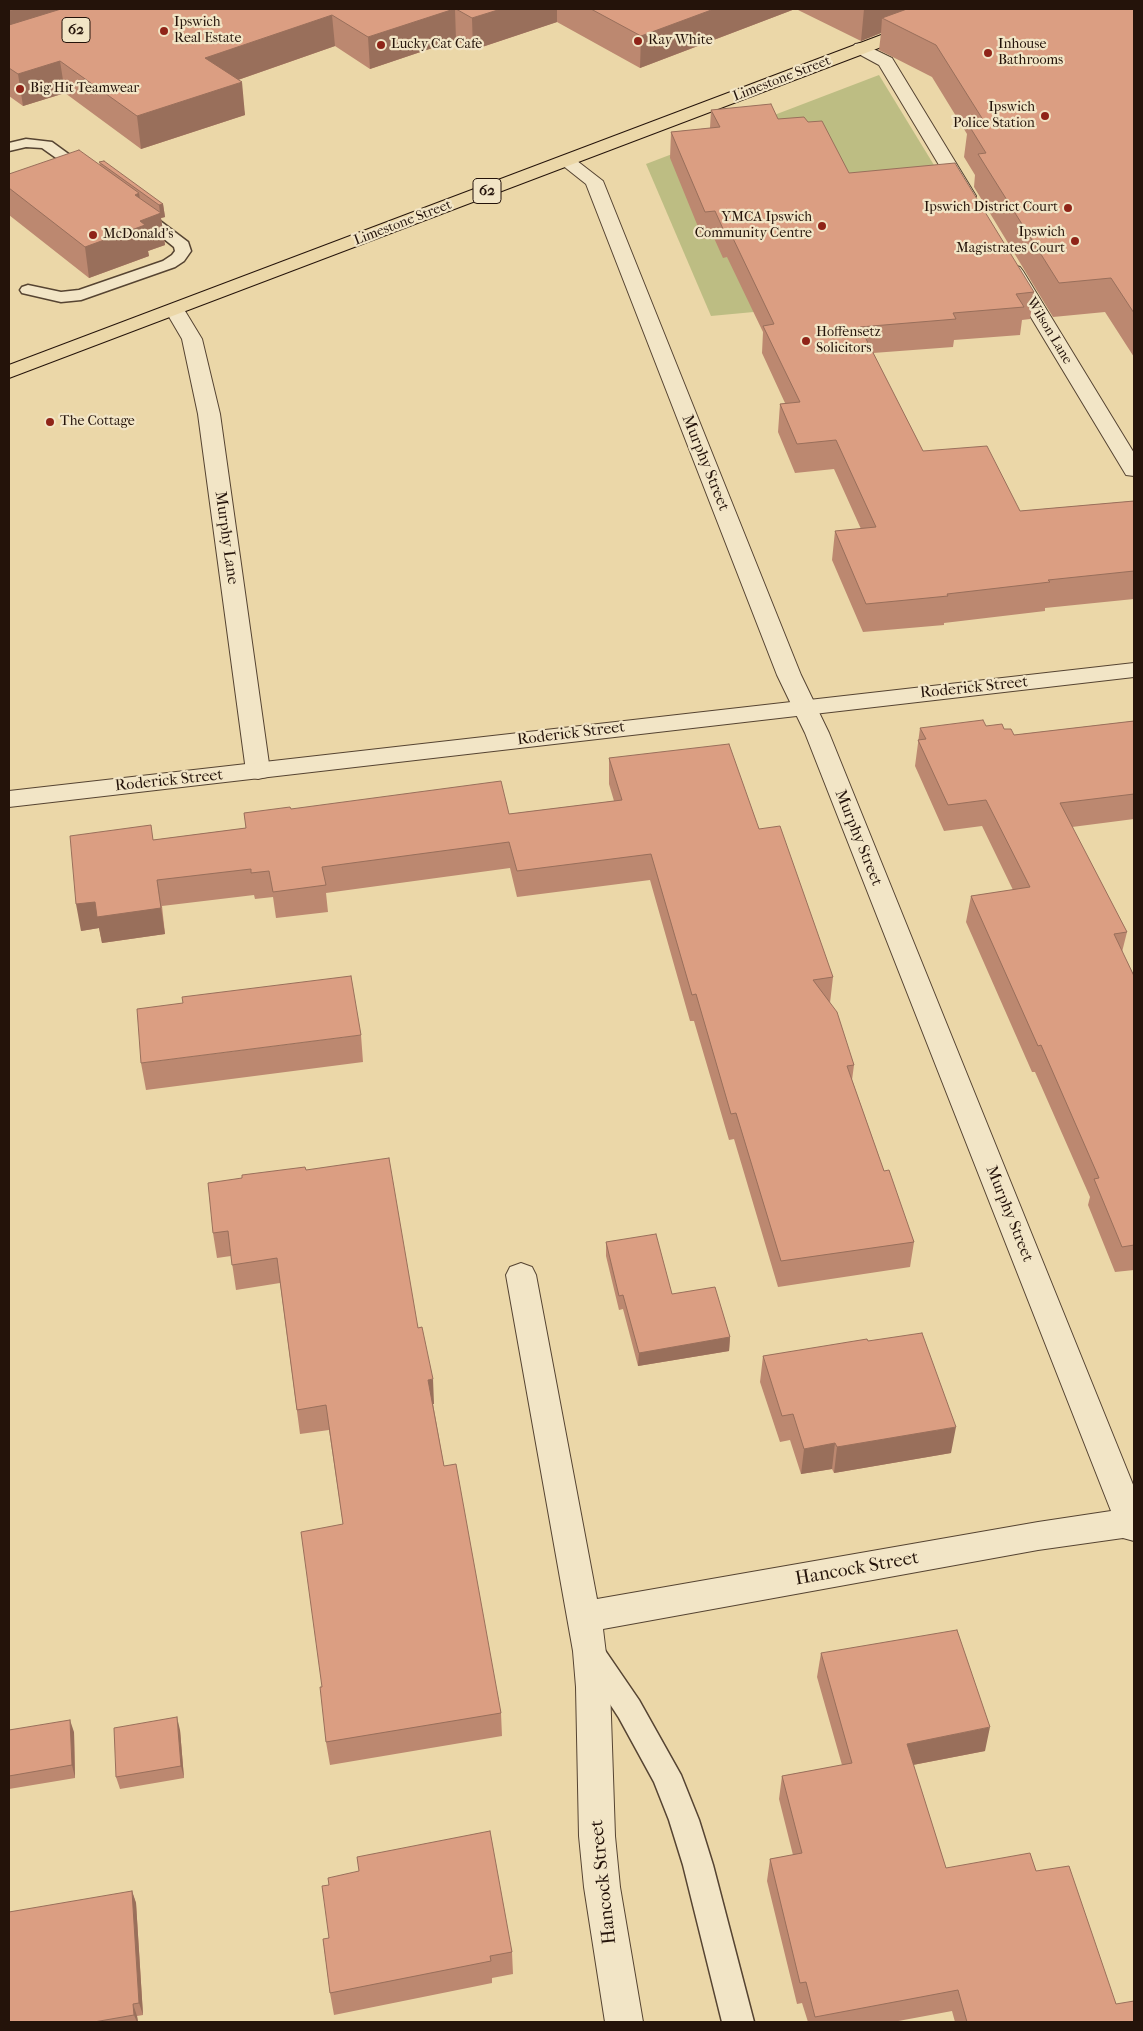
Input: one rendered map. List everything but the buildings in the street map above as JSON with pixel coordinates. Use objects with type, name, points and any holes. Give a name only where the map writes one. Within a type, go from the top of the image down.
[{"type":"main road","name":"Limestone Street","points":[[9,372],[966,9]]},
{"type":"street","points":[[861,48],[886,62],[976,209]]},
{"type":"street","name":"Murphy Street","points":[[566,161],[594,181],[789,675],[817,733],[1133,1524]]},
{"type":"street","name":"Wilson Lane","points":[[1001,251],[1134,470]]},
{"type":"street","name":"Murphy Lane","points":[[175,310],[192,339],[209,414],[258,771]]},
{"type":"street","name":"Roderick Street","points":[[9,799],[1134,670]]},
{"type":"street","name":"Hancock Street","points":[[520,1275],[523,1282],[590,1651],[593,1687],[597,1836],[602,1886],[624,2022]]},
{"type":"street","name":"Hancock Street","points":[[583,1618],[1038,1536],[1133,1524]]},
{"type":"lane","points":[[9,147],[38,142],[47,145],[100,182]]},
{"type":"lane","points":[[9,161],[31,156],[61,154]]},
{"type":"lane","points":[[28,290],[61,297],[81,295],[160,267],[178,258],[183,251],[182,245],[177,239],[123,200]]},
{"type":"lane","name":"Hancock Street","points":[[590,1651],[629,1709],[666,1775],[684,1820],[698,1865],[738,2022]]},
{"type":"green space","name":"YMCA Ipswich Community Centre","points":[[879,75],[1009,288],[711,316],[646,164]]},
{"type":"place","name":"Ipswich Real Estate","points":[[164,31]]},
{"type":"place","name":"Ray White","points":[[638,41]]},
{"type":"place","name":"Lucky Cat Cafe","points":[[381,45]]},
{"type":"place","name":"Inhouse Bathrooms","points":[[988,53]]},
{"type":"place","name":"Big Hit Teamwear","points":[[20,89]]},
{"type":"place","name":"Ipswich Police Station","points":[[1045,116]]},
{"type":"place","name":"Ipswich District Court","points":[[1068,208]]},
{"type":"place","name":"YMCA Ipswich Community Centre","points":[[822,226]]},
{"type":"place","name":"McDonald's","points":[[93,235]]},
{"type":"place","name":"Ipswich Magistrates Court","points":[[1075,241]]},
{"type":"place","name":"Hoffensetz Solicitors","points":[[806,341]]},
{"type":"place","name":"The Cottage","points":[[50,422]]}]
